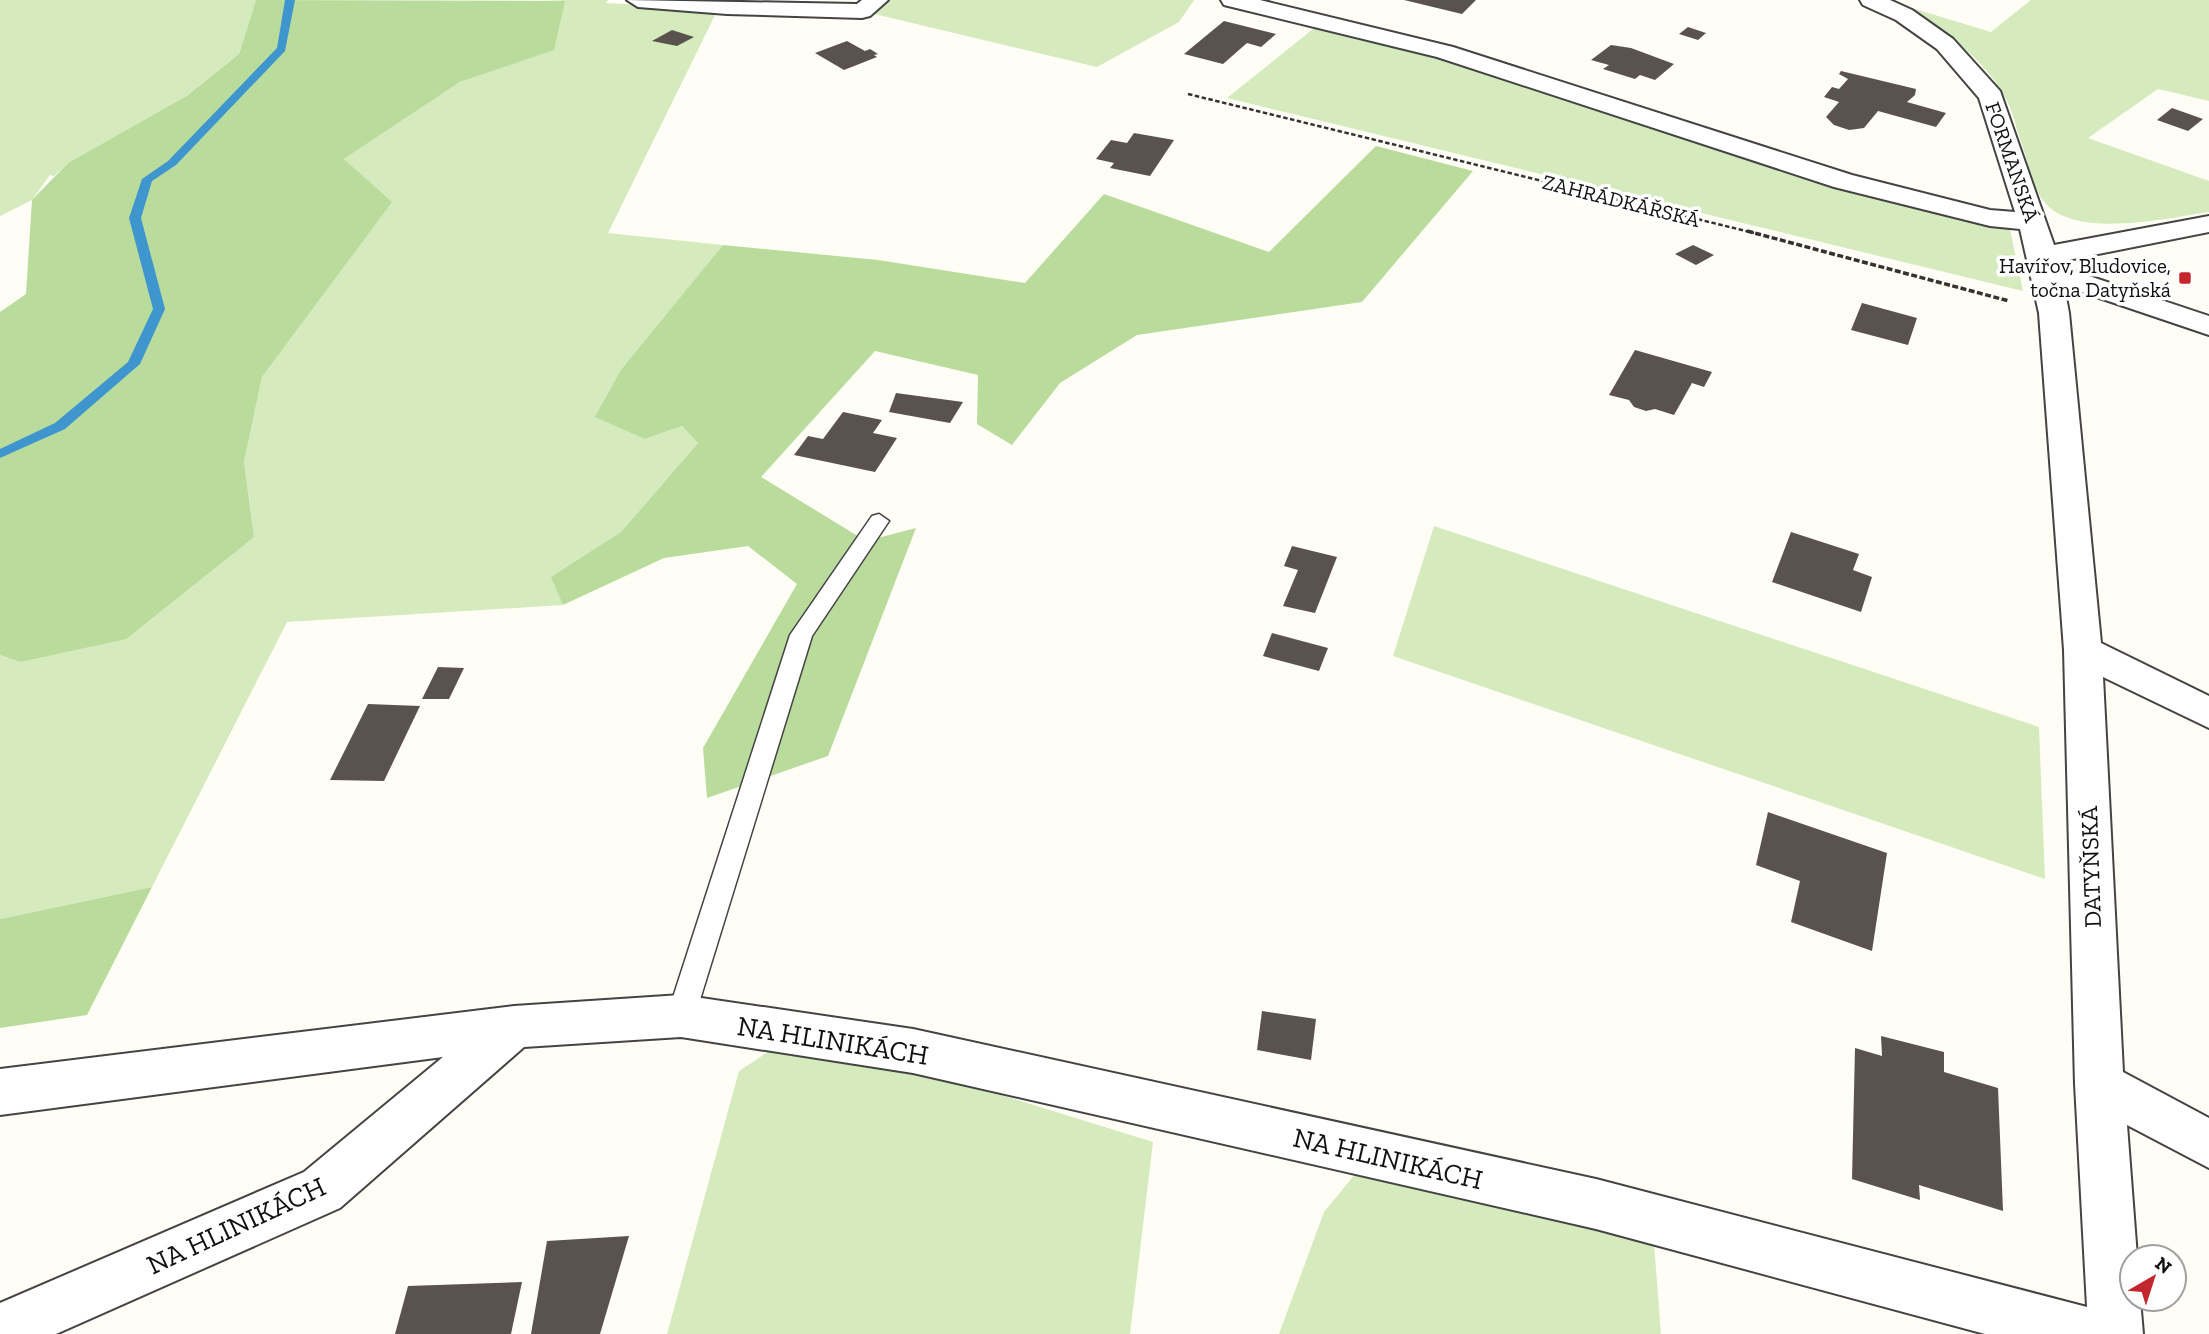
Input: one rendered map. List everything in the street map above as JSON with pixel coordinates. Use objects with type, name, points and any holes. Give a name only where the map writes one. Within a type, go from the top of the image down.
[{"type":"street","points":[[638,0],[727,7],[862,10],[877,0]]},
{"type":"street","points":[[1232,0],[1446,52],[1843,181],[1990,218],[2041,250],[2209,327]]},
{"type":"street","name":"FORMANSKÁ","points":[[1871,0],[1904,15],[1945,44],[1984,86],[1990,96],[2041,250]]},
{"type":"street","points":[[2041,250],[2209,224]]},
{"type":"street","name":"DATYŇSKÁ","points":[[2041,250],[2053,313],[2083,650],[2099,1084],[2116,1334]]},
{"type":"street","points":[[2083,650],[2209,713]]},
{"type":"street","name":"NA HLINIKÁCH","points":[[0,1092],[514,1027],[681,1016],[912,1051],[1596,1204],[2086,1334]]},
{"type":"street","name":"NA HLINIKÁCH","points":[[0,1331],[322,1190],[514,1027]]},
{"type":"street","points":[[2099,1084],[2209,1144]]},
{"type":"lane","points":[[681,1016],[802,635],[879,521]]},
{"type":"path","name":"ZAHRÁDKÁŘSKÁ","points":[[1188,94],[1787,241],[2053,313]]},
{"type":"green space","points":[[0,0],[256,0],[239,54],[188,95],[68,163],[54,176],[50,175],[32,200],[0,216]]},
{"type":"green space","points":[[256,0],[565,1],[554,50],[460,82],[344,159],[392,202],[262,377],[244,462],[254,537],[126,639],[20,662],[0,655],[0,312],[26,294],[32,200],[68,163],[188,95],[239,54]]},
{"type":"green space","points":[[542,0],[608,0],[606,3],[718,9],[608,233],[723,245],[618,376],[645,439],[682,426],[698,443],[621,532],[552,577],[563,605],[287,622],[152,887],[0,919],[0,655],[20,662],[254,537],[244,462],[262,377],[391,202],[344,159],[460,82],[553,50],[564,1]]},
{"type":"green space","points":[[877,0],[1194,0],[1179,22],[1097,67],[862,11]]},
{"type":"green space","points":[[2031,0],[2209,0],[2209,101],[2158,89],[2088,138],[2209,181],[2209,212],[2149,221],[2103,224],[2063,216],[2048,206],[2038,193],[2010,108],[1996,82],[1984,67],[1956,42],[1892,2],[1991,32]]},
{"type":"green space","points":[[1318,25],[1439,57],[2010,229],[2023,291],[1227,98]]},
{"type":"green space","points":[[1376,146],[1473,171],[1362,302],[1137,335],[1060,383],[1012,445],[977,424],[978,375],[875,351],[761,477],[866,541],[916,528],[828,756],[707,798],[703,748],[797,584],[748,546],[664,558],[563,605],[551,577],[621,532],[698,443],[682,426],[645,439],[595,417],[621,370],[723,245],[878,260],[1025,283],[1104,194],[1269,252]]},
{"type":"green space","points":[[1434,526],[2039,727],[2045,879],[1393,656]]},
{"type":"green space","points":[[152,887],[87,1015],[0,1028],[0,919]]},
{"type":"green space","points":[[798,1032],[1153,1142],[1130,1334],[667,1334],[739,1071]]},
{"type":"green space","points":[[1361,1167],[1654,1243],[1661,1334],[1279,1334],[1324,1212]]},
{"type":"building","points":[[1404,0],[1476,0],[1462,14]]},
{"type":"building","points":[[1224,21],[1276,34],[1261,47],[1247,43],[1223,64],[1184,54]]},
{"type":"building","points":[[1688,27],[1706,33],[1698,40],[1679,34]]},
{"type":"building","points":[[672,30],[694,37],[677,46],[652,41]]},
{"type":"building","points":[[847,41],[865,51],[870,49],[878,54],[874,55],[877,57],[844,70],[815,53]]},
{"type":"building","points":[[1611,45],[1631,48],[1674,64],[1655,80],[1640,75],[1635,79],[1603,69],[1609,65],[1591,60]]},
{"type":"building","points":[[1841,71],[1916,89],[1915,95],[1907,102],[1946,113],[1936,127],[1878,111],[1864,128],[1849,130],[1834,125],[1826,117],[1839,102],[1824,97],[1832,87],[1839,89],[1848,79],[1839,74]]},
{"type":"building","points":[[2172,108],[2203,119],[2188,131],[2157,120]]},
{"type":"building","points":[[1134,133],[1174,140],[1150,176],[1110,168],[1114,163],[1096,159],[1111,140],[1127,143]]},
{"type":"building","points":[[1693,245],[1714,255],[1696,265],[1675,254]]},
{"type":"building","points":[[1862,303],[1917,318],[1908,345],[1851,330]]},
{"type":"building","points":[[1635,350],[1712,372],[1704,387],[1692,383],[1674,415],[1655,409],[1646,411],[1634,407],[1629,400],[1609,395]]},
{"type":"building","points":[[896,393],[963,402],[950,423],[889,412]]},
{"type":"building","points":[[843,412],[882,420],[873,433],[897,438],[875,472],[794,455],[808,436],[823,439]]},
{"type":"building","points":[[1791,532],[1859,554],[1853,570],[1872,577],[1861,612],[1772,582]]},
{"type":"building","points":[[1292,546],[1337,557],[1315,613],[1283,606],[1298,570],[1284,566]]},
{"type":"building","points":[[1272,633],[1328,648],[1319,671],[1263,656]]},
{"type":"building","points":[[438,667],[464,668],[449,699],[422,699]]},
{"type":"building","points":[[368,704],[420,706],[384,781],[330,780]]},
{"type":"building","points":[[1768,812],[1887,853],[1872,951],[1791,922],[1800,881],[1756,865]]},
{"type":"building","points":[[1262,1011],[1316,1019],[1311,1060],[1257,1050]]},
{"type":"building","points":[[1881,1036],[1944,1052],[1944,1072],[1998,1088],[2003,1211],[1919,1185],[1920,1200],[1852,1179],[1855,1048],[1882,1056]]},
{"type":"building","points":[[629,1236],[600,1334],[531,1334],[547,1241]]},
{"type":"building","points":[[522,1282],[511,1334],[395,1334],[408,1286]]},
{"type":"waterway","points":[[0,454],[60,426],[134,364],[159,309],[135,218],[147,179],[172,163],[282,49],[290,0]]},
{"type":"place","name":"Havířov, Bludovice, točna Datyňská","points":[[2185,278]]}]
